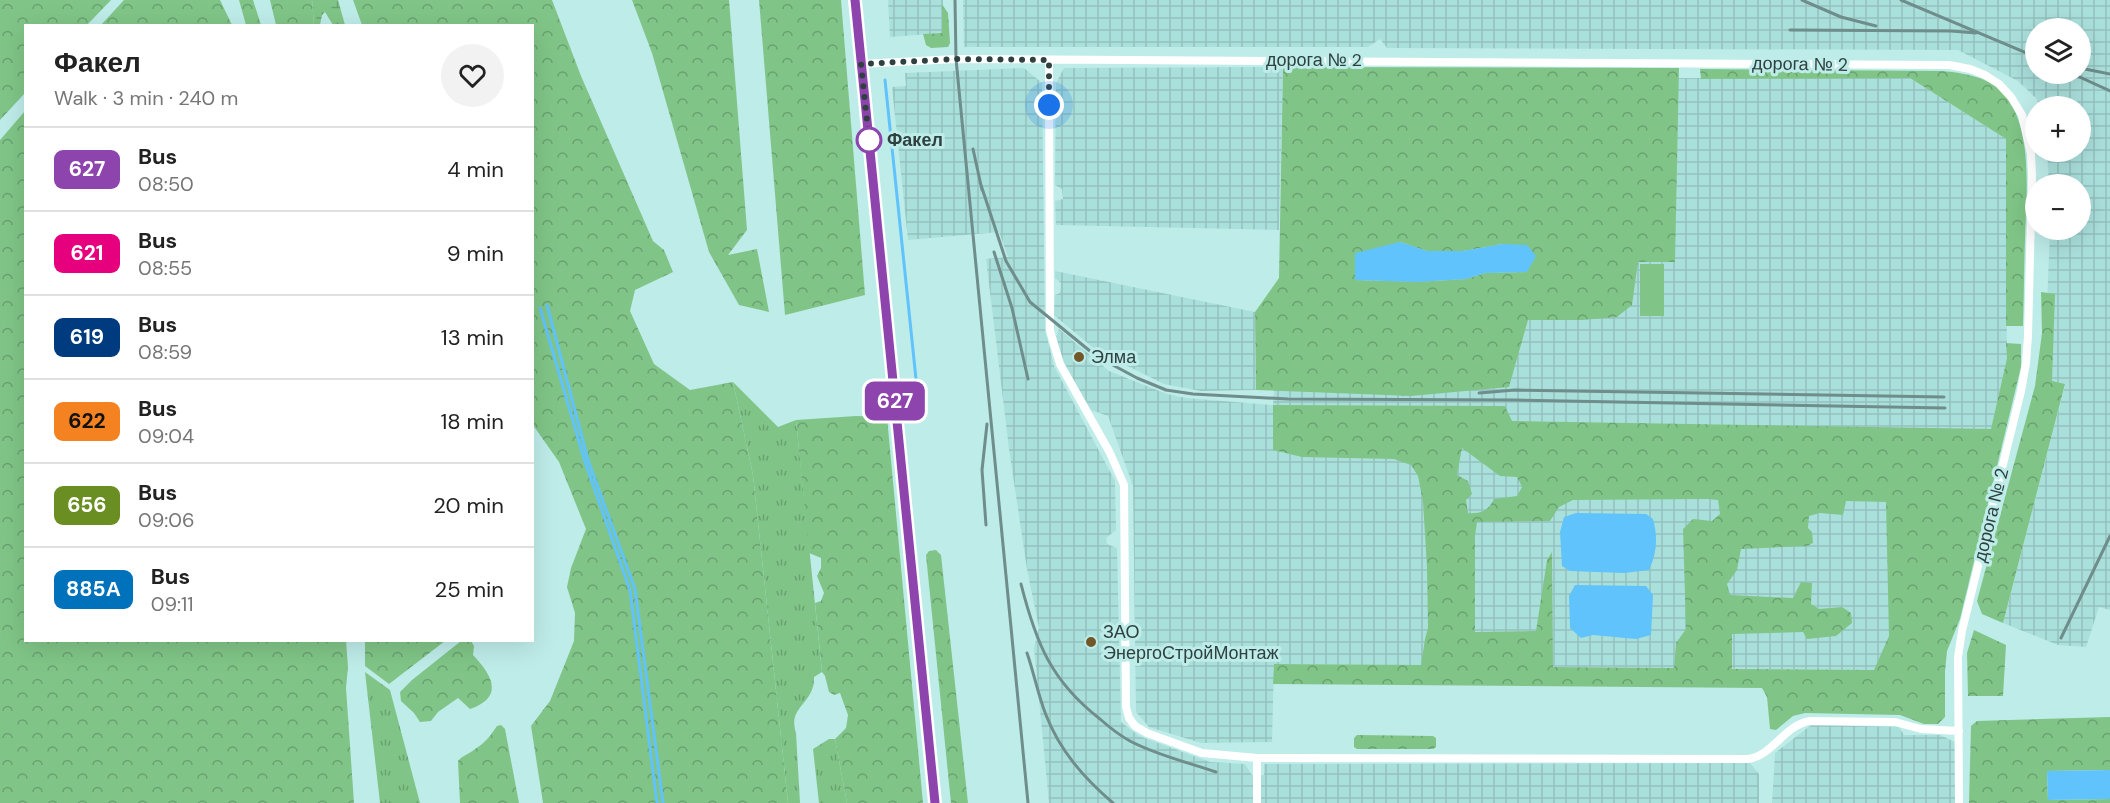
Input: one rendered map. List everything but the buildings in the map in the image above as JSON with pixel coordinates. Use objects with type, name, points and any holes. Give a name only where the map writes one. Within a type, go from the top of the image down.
[{"type":"main road","points":[[855,0],[935,803]]},
{"type":"street","name":"дорога № 2","points":[[861,64],[956,59],[1949,65],[1970,69],[1999,84],[2011,97],[2022,115],[2031,154],[2028,336],[2021,391],[1962,631],[1958,657],[1959,803]]},
{"type":"street","points":[[1049,60],[1050,331],[1059,364],[1110,453],[1124,484],[1126,707],[1129,718],[1135,726],[1147,733],[1202,753],[1257,758],[1748,759],[1766,752],[1800,722],[1894,722],[1922,729],[1959,731]]},
{"type":"street","points":[[1257,758],[1257,803]]},
{"type":"shaded area","points":[[888,0],[943,0],[942,33],[890,37]]},
{"type":"shaded area","points":[[963,0],[2110,0],[2110,610],[2099,607],[2086,647],[2058,645],[2003,623],[2065,385],[2044,380],[2050,240],[2091,240],[2091,174],[2048,174],[2048,162],[2091,162],[2091,96],[2034,96],[2018,81],[1958,50],[1387,48],[1380,39],[1368,47],[964,47]]},
{"type":"shaded area","points":[[1283,67],[1279,230],[1056,225],[1055,201],[1063,199],[1062,189],[1055,185],[1056,83],[1064,68]]},
{"type":"shaded area","points":[[1024,68],[1042,83],[1045,329],[1054,366],[1115,481],[1116,530],[1106,538],[1107,544],[1117,548],[1121,722],[1139,736],[1210,762],[1245,764],[1252,775],[1264,775],[1264,764],[1750,763],[1759,774],[1759,803],[1049,803],[1034,648],[1039,628],[1027,569],[1009,449],[986,259],[1008,257],[999,232],[908,240],[892,87],[906,86],[905,73]]},
{"type":"shaded area","points":[[1587,78],[1910,78],[2006,139],[2007,358],[1993,421],[1973,542],[1955,541],[1945,671],[1274,664],[1272,742],[1201,743],[1149,727],[1136,712],[1133,486],[1108,416],[1091,410],[1063,361],[1056,337],[1059,329],[1109,371],[1167,394],[1186,398],[1273,405],[1279,312]]},
{"type":"shaded area","points":[[1055,271],[1255,312],[1256,390],[1201,391],[1164,384],[1097,351],[1054,315],[1055,295],[1060,293],[1061,283],[1055,278]]},
{"type":"shaded area","points":[[1811,725],[1899,727],[1904,735],[1940,735],[1955,742],[1955,803],[1772,803],[1775,753]]},
{"type":"green space","points":[[0,0],[111,0],[88,24],[24,24],[24,94],[0,120]]},
{"type":"green space","points":[[124,0],[220,0],[232,24],[102,24]]},
{"type":"green space","points":[[239,0],[253,0],[261,24],[246,24]]},
{"type":"green space","points":[[270,0],[312,0],[314,24],[276,24]]},
{"type":"green space","points":[[312,0],[338,0],[345,24],[332,24],[325,12],[320,24],[314,24]]},
{"type":"green space","points":[[353,0],[552,0],[581,76],[653,241],[664,250],[673,272],[635,290],[630,311],[654,364],[690,390],[733,382],[753,475],[788,803],[543,803],[531,726],[550,701],[574,641],[575,613],[567,587],[571,568],[586,529],[559,462],[534,426],[534,24],[362,24]]},
{"type":"green space","points":[[632,0],[729,0],[747,230],[728,255],[757,249],[769,312],[739,305],[709,252],[652,53]]},
{"type":"green space","points":[[759,0],[841,0],[865,295],[785,315]]},
{"type":"green space","points":[[942,4],[948,13],[950,43],[948,47],[931,48],[926,45],[923,34],[942,33]]},
{"type":"green space","points":[[1283,67],[1679,68],[1675,262],[1638,262],[1632,305],[1617,317],[1582,320],[1528,320],[1509,387],[1411,396],[1256,390],[1255,312],[1279,278]],"holes":[[[1400,242],[1427,251],[1463,251],[1503,244],[1527,272],[1485,273],[1466,279],[1416,282],[1355,280],[1384,247]]]},
{"type":"green space","points":[[1700,69],[1943,71],[1980,78],[1999,89],[2010,103],[2018,120],[2026,162],[2023,326],[2006,326],[2006,139],[1910,78],[1701,79]]},
{"type":"green space","points":[[24,112],[24,642],[346,642],[348,667],[346,688],[354,803],[0,803],[0,140]]},
{"type":"green space","points":[[1640,264],[1664,264],[1664,316],[1640,316]]},
{"type":"green space","points":[[2041,292],[2055,294],[2052,381],[2065,384],[2003,623],[1982,614],[1977,601],[2035,386],[2042,333]]},
{"type":"green space","points":[[2006,343],[2021,344],[2021,367],[1960,619],[1947,651],[1945,717],[1938,724],[1924,724],[1900,715],[1805,713],[1793,716],[1776,730],[1770,729],[1767,697],[1762,688],[1273,684],[1274,664],[1421,665],[1428,628],[1423,502],[1418,476],[1411,465],[1394,459],[1302,457],[1273,450],[1273,405],[1505,406],[1512,421],[1991,429],[2007,358]],"holes":[[[1462,448],[1500,476],[1517,477],[1522,487],[1517,496],[1494,499],[1484,511],[1468,513],[1466,500],[1472,494],[1468,481],[1457,475]],[[1573,500],[1718,500],[1720,514],[1712,521],[1693,519],[1683,529],[1686,629],[1676,643],[1674,668],[1553,667],[1552,552],[1547,560],[1536,631],[1475,632],[1477,522],[1550,521],[1559,507]],[[1846,501],[1886,502],[1889,636],[1874,670],[1732,669],[1732,634],[1803,632],[1807,639],[1836,636],[1852,623],[1851,613],[1842,607],[1819,609],[1811,604],[1812,583],[1801,582],[1793,598],[1730,595],[1727,584],[1737,570],[1741,549],[1807,546],[1813,543],[1812,532],[1808,528],[1809,516],[1820,513],[1843,515]]]},
{"type":"green space","points":[[733,382],[778,427],[796,420],[822,672],[814,677],[810,693],[795,717],[800,803],[788,803],[753,475]]},
{"type":"green space","points":[[856,416],[887,417],[923,803],[847,803],[835,739],[846,728],[848,715],[840,693],[834,695],[829,692],[822,672],[815,603],[821,601],[824,593],[817,576],[821,568],[821,558],[809,553],[796,420]]},
{"type":"green space","points":[[936,550],[941,555],[968,803],[951,803],[926,555],[929,551]]},
{"type":"green space","points":[[1974,630],[2006,645],[2003,696],[1968,696],[1967,653]]},
{"type":"green space","points":[[365,642],[444,642],[389,684],[365,666]]},
{"type":"green space","points":[[460,642],[472,642],[474,646],[473,655],[486,671],[492,685],[488,698],[481,704],[470,709],[458,698],[438,712],[431,721],[420,722],[401,701],[400,692]]},
{"type":"green space","points":[[365,672],[390,690],[420,803],[380,803]]},
{"type":"green space","points":[[2110,717],[2110,770],[2047,771],[2048,800],[2110,799],[2110,803],[1969,803],[1971,726],[1977,721]]},
{"type":"green space","points":[[501,725],[505,729],[519,803],[460,803],[458,761],[482,744],[497,726]]},
{"type":"green space","points":[[1357,735],[1433,736],[1436,738],[1436,747],[1433,749],[1357,749],[1354,747],[1354,738]]},
{"type":"green space","points":[[829,739],[835,739],[847,803],[819,803],[813,749]]},
{"type":"water","points":[[1400,242],[1427,251],[1463,251],[1503,244],[1527,245],[1536,256],[1527,272],[1485,273],[1466,279],[1416,282],[1355,280],[1355,253]]},
{"type":"water","points":[[1576,513],[1646,514],[1653,519],[1656,545],[1649,570],[1624,573],[1570,571],[1562,566],[1560,532],[1564,517]]},
{"type":"water","points":[[1575,585],[1646,586],[1653,595],[1651,635],[1636,639],[1593,635],[1581,638],[1570,628],[1569,596]]},
{"type":"water","points":[[2110,770],[2110,799],[2048,800],[2047,771]]},
{"type":"waterway","points":[[885,80],[916,379]]},
{"type":"waterway","points":[[547,305],[588,460],[635,589],[663,803]]},
{"type":"waterway","points":[[540,308],[585,462],[630,590],[657,803]]},
{"type":"railway","points":[[955,0],[956,59],[1028,803]]},
{"type":"railway","points":[[1802,0],[1841,17],[1876,26]]},
{"type":"railway","points":[[1901,0],[2025,52]]},
{"type":"railway","points":[[1790,30],[1976,33]]},
{"type":"railway","points":[[2091,70],[2110,74]]},
{"type":"railway","points":[[2091,82],[2110,91]]},
{"type":"railway","points":[[973,149],[982,190]]},
{"type":"railway","points":[[980,182],[1006,261],[1030,302],[1096,356],[1137,378],[1166,390],[1193,394],[1288,399],[1514,400],[1945,408]]},
{"type":"railway","points":[[994,252],[1012,308],[1028,379]]},
{"type":"railway","points":[[1479,393],[1515,390],[1944,397]]},
{"type":"railway","points":[[986,525],[982,470],[987,424]]},
{"type":"railway","points":[[2061,638],[2110,536]]},
{"type":"railway","points":[[1021,584],[1033,625],[1048,659],[1057,675],[1083,705],[1130,741],[1216,772]]},
{"type":"railway","points":[[1027,653],[1043,707],[1058,740],[1083,774],[1113,803]]},
{"type":"bus line","name":"627","points":[[855,0],[935,803]]},
{"type":"place","name":"Факел","points":[[869,140]]},
{"type":"place","name":"Элма","points":[[1079,357]]},
{"type":"place","name":"ЗАО ЭнергоСтройМонтаж","points":[[1091,642]]},
{"type":"route","points":[[869,140],[861,64],[956,59],[1049,60],[1049,105]]}]
